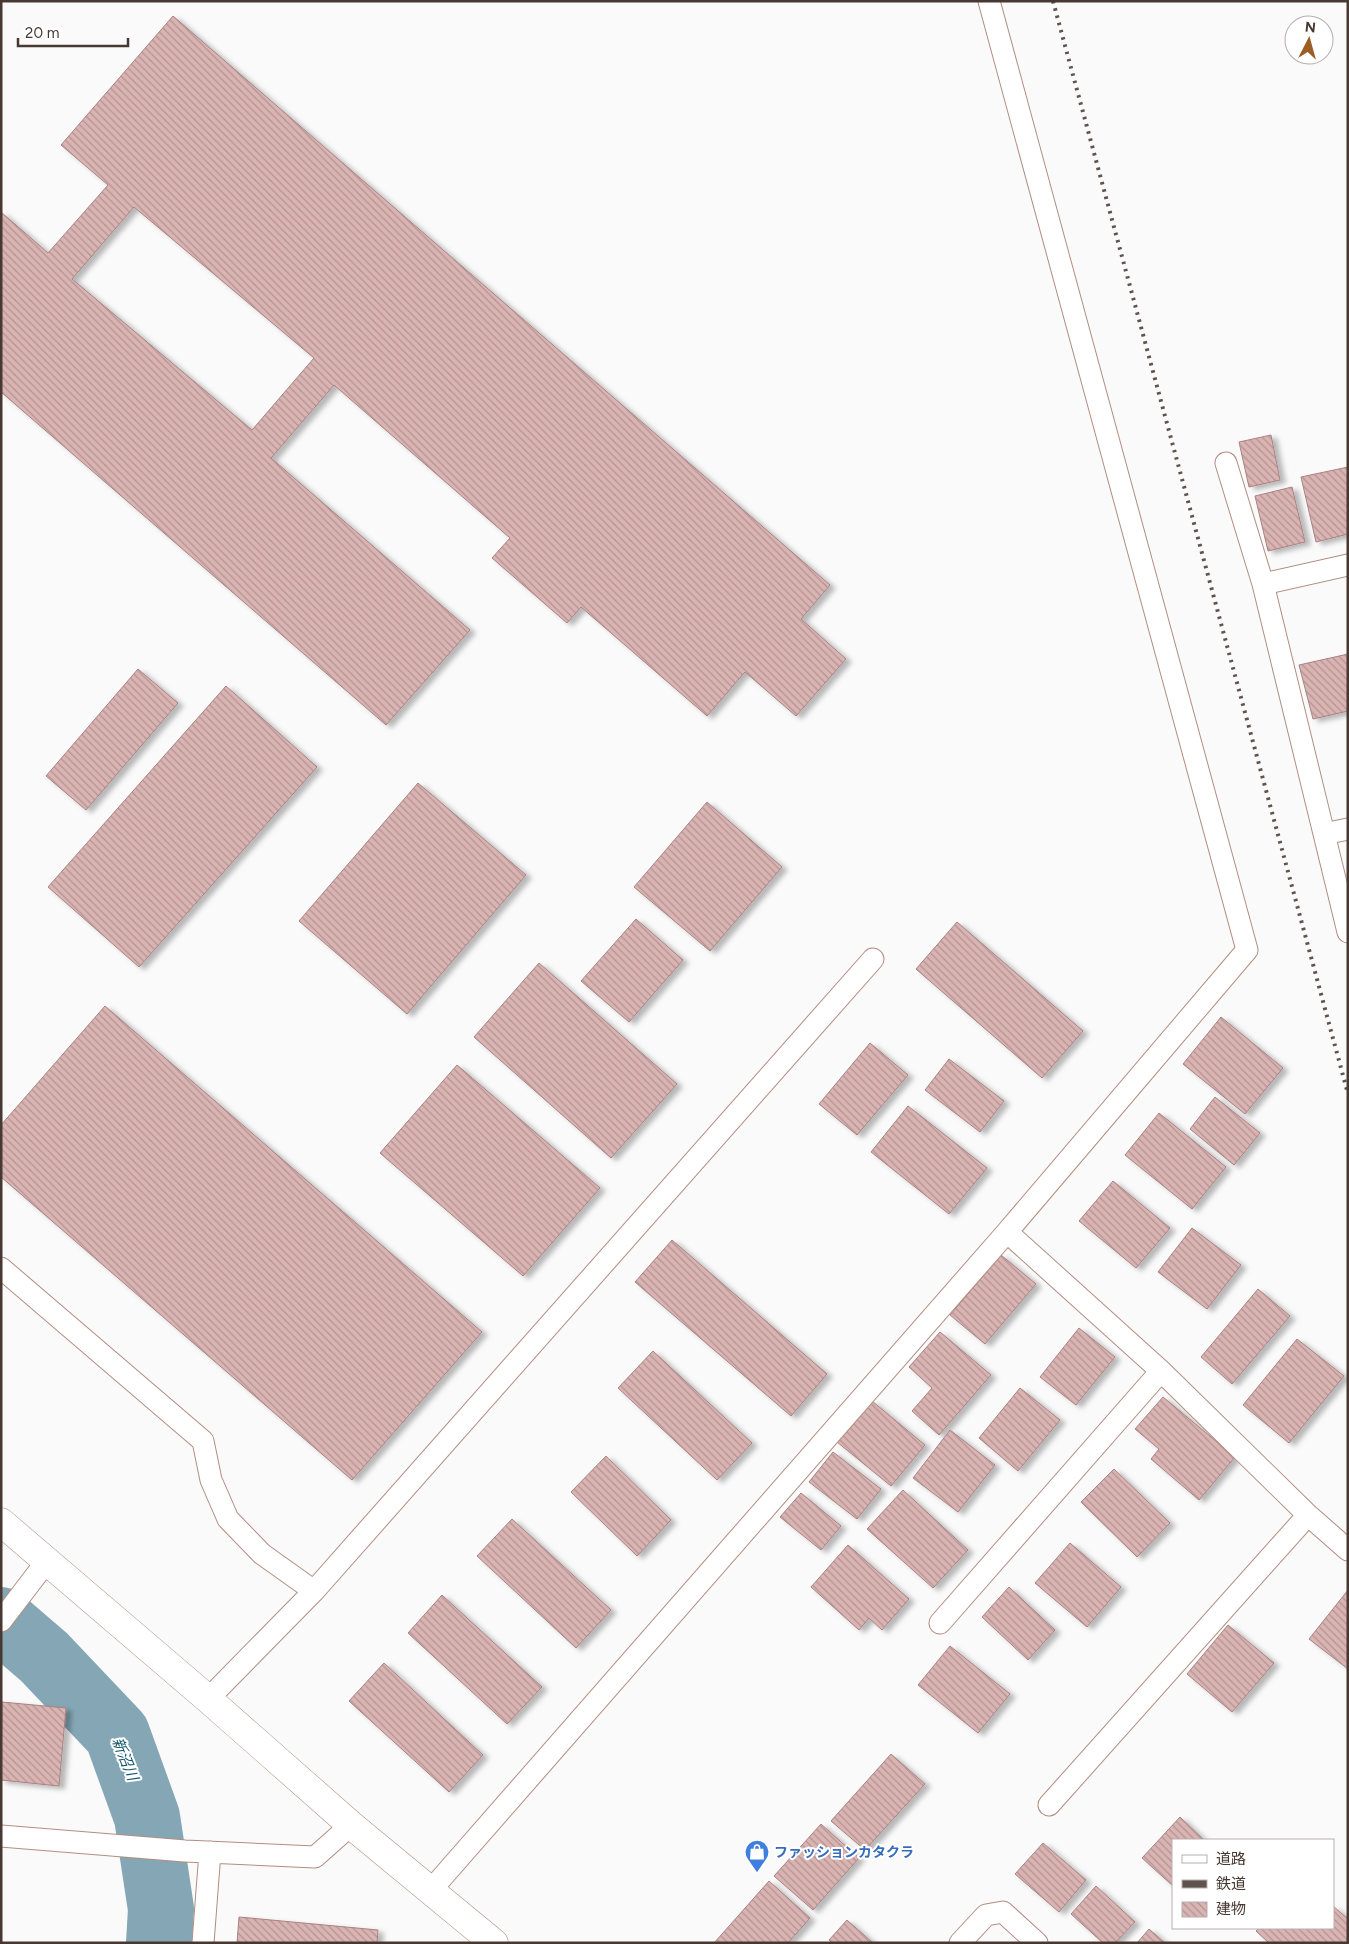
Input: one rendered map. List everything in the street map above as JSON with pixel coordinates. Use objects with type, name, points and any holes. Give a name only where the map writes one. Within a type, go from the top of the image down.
[{"type":"street","points":[[1,1522],[208,1699],[351,1825],[494,1943]]},
{"type":"lane","points":[[431,1890],[1007,1232],[1247,950],[989,1]]},
{"type":"lane","points":[[1226,463],[1263,584],[1348,932]]},
{"type":"lane","points":[[1263,584],[1348,565]]},
{"type":"lane","points":[[1324,834],[1348,829]]},
{"type":"lane","points":[[208,1699],[314,1591],[873,959]]},
{"type":"lane","points":[[1007,1232],[1161,1371],[1308,1515],[1348,1550]]},
{"type":"lane","points":[[1,1268],[203,1441],[211,1480],[228,1519],[262,1554],[314,1591]]},
{"type":"lane","points":[[940,1623],[1161,1371]]},
{"type":"lane","points":[[1049,1805],[1308,1515]]},
{"type":"lane","points":[[1,1621],[47,1561]]},
{"type":"lane","points":[[1,1836],[185,1851],[315,1857],[351,1825]]},
{"type":"lane","points":[[203,1943],[210,1852]]},
{"type":"lane","points":[[960,1943],[986,1915],[1003,1912],[1037,1943]]},
{"type":"building","points":[[173,16],[830,585],[801,619],[846,659],[796,716],[745,672],[707,716],[581,607],[567,623],[492,558],[510,538],[334,385],[271,458],[470,630],[386,725],[1,392],[1,212],[48,253],[108,185],[61,145]],"holes":[[[134,207],[314,358],[252,430],[72,279]]]},
{"type":"building","points":[[1271,435],[1280,480],[1249,487],[1239,442]]},
{"type":"building","points":[[1348,467],[1348,534],[1316,542],[1301,477]]},
{"type":"building","points":[[1292,487],[1305,542],[1268,551],[1255,496]]},
{"type":"building","points":[[1348,654],[1348,711],[1313,719],[1299,665]]},
{"type":"building","points":[[138,669],[178,703],[86,810],[46,776]]},
{"type":"building","points":[[226,686],[317,767],[139,967],[48,887]]},
{"type":"building","points":[[418,783],[526,875],[407,1014],[299,921]]},
{"type":"building","points":[[707,802],[782,867],[710,951],[634,887]]},
{"type":"building","points":[[636,919],[683,960],[629,1022],[581,981]]},
{"type":"building","points":[[957,922],[1083,1031],[1042,1078],[916,969]]},
{"type":"building","points":[[539,963],[677,1084],[611,1158],[474,1037]]},
{"type":"building","points":[[105,1006],[482,1332],[352,1480],[1,1177],[1,1125]]},
{"type":"building","points":[[1221,1017],[1283,1068],[1245,1114],[1183,1064]]},
{"type":"building","points":[[870,1043],[908,1075],[857,1135],[819,1104]]},
{"type":"building","points":[[949,1059],[1004,1101],[980,1132],[925,1090]]},
{"type":"building","points":[[457,1065],[600,1188],[523,1276],[380,1153]]},
{"type":"building","points":[[1215,1097],[1260,1133],[1234,1165],[1190,1129]]},
{"type":"building","points":[[908,1106],[987,1168],[949,1214],[871,1152]]},
{"type":"building","points":[[1159,1113],[1226,1167],[1192,1209],[1125,1155]]},
{"type":"building","points":[[1113,1181],[1170,1228],[1136,1268],[1079,1221]]},
{"type":"building","points":[[1192,1228],[1241,1265],[1207,1309],[1158,1272]]},
{"type":"building","points":[[672,1240],[827,1374],[791,1416],[635,1282]]},
{"type":"building","points":[[1001,1255],[1036,1284],[985,1344],[950,1315]]},
{"type":"building","points":[[1258,1289],[1290,1316],[1232,1384],[1201,1357]]},
{"type":"building","points":[[1079,1328],[1115,1357],[1076,1405],[1040,1377]]},
{"type":"building","points":[[940,1332],[991,1375],[939,1435],[912,1411],[932,1388],[909,1367]]},
{"type":"building","points":[[1297,1339],[1344,1376],[1289,1443],[1243,1405]]},
{"type":"building","points":[[653,1351],[752,1443],[717,1480],[618,1388]]},
{"type":"building","points":[[1020,1388],[1060,1420],[1018,1471],[979,1438]]},
{"type":"building","points":[[1163,1397],[1235,1457],[1199,1500],[1151,1459],[1159,1449],[1135,1429]]},
{"type":"building","points":[[872,1401],[925,1445],[891,1486],[837,1442]]},
{"type":"building","points":[[950,1430],[995,1465],[958,1512],[913,1478]]},
{"type":"building","points":[[833,1452],[881,1489],[857,1519],[809,1482]]},
{"type":"building","points":[[606,1456],[671,1520],[637,1556],[571,1492]]},
{"type":"building","points":[[1114,1469],[1170,1523],[1137,1557],[1081,1502]]},
{"type":"building","points":[[903,1490],[968,1550],[933,1588],[867,1529]]},
{"type":"building","points":[[801,1493],[841,1526],[821,1550],[780,1517]]},
{"type":"building","points":[[512,1519],[611,1610],[576,1648],[477,1556]]},
{"type":"building","points":[[1070,1543],[1121,1587],[1087,1627],[1035,1583]]},
{"type":"building","points":[[848,1545],[909,1599],[882,1630],[869,1618],[859,1630],[811,1587]]},
{"type":"building","points":[[1009,1587],[1055,1630],[1028,1660],[982,1617]]},
{"type":"building","points":[[1348,1590],[1348,1669],[1309,1639]]},
{"type":"building","points":[[442,1595],[542,1687],[507,1724],[408,1633]]},
{"type":"building","points":[[1228,1625],[1274,1663],[1232,1712],[1187,1674]]},
{"type":"building","points":[[950,1646],[1010,1694],[978,1733],[918,1685]]},
{"type":"building","points":[[384,1663],[483,1755],[449,1792],[349,1701]]},
{"type":"building","points":[[2,1702],[66,1708],[59,1786],[1,1780]]},
{"type":"building","points":[[891,1754],[925,1784],[865,1850],[831,1821]]},
{"type":"building","points":[[1180,1817],[1203,1839],[1172,1839],[1172,1885],[1142,1858]]},
{"type":"building","points":[[821,1824],[859,1858],[813,1910],[774,1876]]},
{"type":"building","points":[[1043,1843],[1086,1880],[1059,1912],[1015,1874]]},
{"type":"building","points":[[769,1881],[810,1918],[788,1943],[714,1943]]},
{"type":"building","points":[[1096,1886],[1135,1922],[1115,1943],[1103,1943],[1071,1914]]},
{"type":"building","points":[[1334,1907],[1348,1919],[1348,1943],[1269,1943],[1256,1931],[1258,1929],[1334,1929]]},
{"type":"building","points":[[239,1917],[378,1930],[377,1943],[237,1943]]},
{"type":"building","points":[[847,1920],[873,1943],[832,1943],[829,1940]]},
{"type":"building","points":[[1149,1929],[1165,1943],[1137,1943]]},
{"type":"waterway","name":"新沼川","points":[[1,1620],[44,1657],[117,1734],[147,1817],[161,1909],[159,1943]]},
{"type":"railway","points":[[1053,1],[1348,1094]]},
{"type":"place","name":"ファッションカタクラ","points":[[757,1873]]}]
